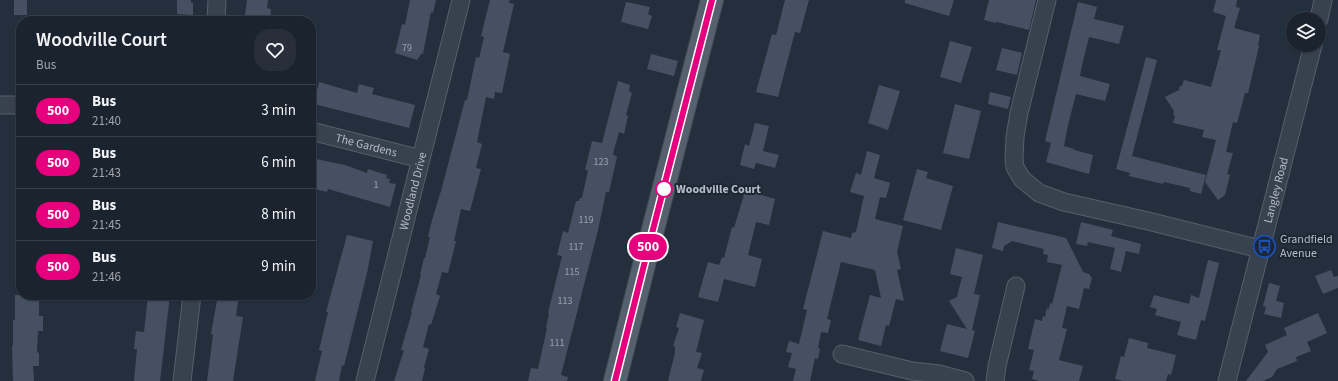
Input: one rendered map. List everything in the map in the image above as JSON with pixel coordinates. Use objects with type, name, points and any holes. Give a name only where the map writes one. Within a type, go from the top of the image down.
[{"type":"main road","points":[[615,381],[712,0]]},
{"type":"street","points":[[216,16],[217,0]]},
{"type":"street","name":"Woodland Drive","points":[[365,381],[461,0]]},
{"type":"street","points":[[1048,0],[1021,105],[1015,137],[1015,167],[1022,179],[1039,193],[1064,202],[1260,249]]},
{"type":"street","points":[[1320,12],[1323,0]]},
{"type":"street","name":"Langley Road","points":[[1227,381],[1311,52]]},
{"type":"street","points":[[0,106],[16,106]]},
{"type":"street","name":"The Gardens","points":[[316,132],[421,159]]},
{"type":"street","points":[[995,381],[997,366],[1016,286]]},
{"type":"street","points":[[182,381],[191,300]]},
{"type":"street","points":[[842,354],[912,371],[939,374],[965,381]]},
{"type":"building","points":[[14,0],[27,0],[27,15],[14,15]]},
{"type":"building","points":[[177,0],[191,0],[191,3],[193,3],[193,15],[177,14]]},
{"type":"building","points":[[247,0],[268,0],[267,8],[271,9],[270,16],[245,15]]},
{"type":"building","points":[[410,0],[436,0],[433,13],[431,12],[423,54],[421,54],[417,60],[395,53],[402,24],[405,25]]},
{"type":"building","points":[[490,0],[510,0],[509,3],[514,4],[503,52],[510,54],[502,93],[495,92],[494,99],[486,97],[477,142],[482,144],[476,168],[481,169],[470,211],[461,209],[454,241],[456,241],[448,273],[442,272],[436,294],[440,296],[431,325],[429,324],[423,347],[429,349],[422,381],[394,381],[404,350],[401,350],[421,275],[430,237],[428,237],[432,220],[465,100],[467,100],[476,57],[479,58],[484,37],[481,36]]},
{"type":"building","points":[[785,0],[809,0],[800,33],[795,32],[778,97],[756,92],[772,34],[776,35]]},
{"type":"building","points":[[905,0],[954,0],[949,16],[905,3]]},
{"type":"building","points":[[989,0],[1036,0],[1029,30],[984,20]]},
{"type":"building","points":[[1216,0],[1237,0],[1236,7],[1240,8],[1234,28],[1260,35],[1259,46],[1248,93],[1245,93],[1237,123],[1233,122],[1226,152],[1233,153],[1227,174],[1230,175],[1225,195],[1218,200],[1205,182],[1216,140],[1202,137],[1204,130],[1173,123],[1175,116],[1173,115],[1174,111],[1165,97],[1179,90],[1184,80],[1211,87],[1221,50],[1217,50],[1226,16],[1213,12]]},
{"type":"building","points":[[626,2],[650,7],[648,14],[652,16],[648,29],[621,22]]},
{"type":"building","points":[[1078,2],[1097,7],[1094,19],[1124,26],[1119,44],[1089,37],[1082,65],[1080,76],[1110,84],[1105,101],[1076,94],[1068,125],[1064,146],[1093,155],[1089,174],[1046,162],[1051,143],[1045,141]]},
{"type":"building","points":[[950,41],[972,47],[961,83],[940,77]]},
{"type":"building","points":[[1002,48],[1022,53],[1017,75],[996,70]]},
{"type":"building","points":[[651,54],[678,61],[674,76],[647,69]]},
{"type":"building","points":[[1146,57],[1157,60],[1132,156],[1206,175],[1201,194],[1190,191],[1190,188],[1164,182],[1163,184],[1129,176],[1130,173],[1116,169]]},
{"type":"building","points":[[618,81],[630,85],[629,91],[632,93],[626,115],[628,116],[624,134],[619,132],[613,154],[617,157],[609,192],[606,192],[598,230],[561,375],[568,377],[567,381],[528,381],[531,368],[538,369],[547,328],[548,313],[562,256],[557,255],[563,231],[568,233],[576,201],[579,201],[580,198],[582,198],[588,170],[585,170],[592,141],[602,143]]},
{"type":"building","points":[[319,82],[357,93],[359,84],[374,88],[372,94],[415,105],[409,128],[316,105],[316,95]]},
{"type":"building","points":[[879,85],[900,91],[888,130],[868,123]]},
{"type":"building","points":[[990,92],[1011,97],[1008,109],[988,104]]},
{"type":"building","points":[[955,104],[981,111],[969,159],[943,153]]},
{"type":"building","points":[[755,123],[769,126],[763,151],[779,155],[775,168],[756,163],[754,169],[740,165],[745,144],[749,146]]},
{"type":"building","points":[[867,151],[880,155],[874,178],[890,183],[886,198],[880,197],[875,219],[903,226],[897,252],[901,269],[897,270],[904,301],[896,299],[889,326],[886,325],[881,346],[858,340],[870,295],[881,298],[875,270],[841,262],[827,319],[831,320],[828,333],[821,332],[818,348],[820,349],[818,359],[815,358],[810,381],[793,381],[796,369],[788,367],[792,353],[786,352],[789,341],[799,344],[807,310],[803,309],[823,231],[851,238],[852,233],[856,232],[864,196],[850,192],[856,173],[861,175]]},
{"type":"building","points":[[316,159],[345,165],[367,173],[368,169],[387,175],[386,178],[390,179],[389,183],[396,184],[390,207],[328,189],[327,192],[316,189]]},
{"type":"building","points":[[917,169],[928,172],[926,178],[953,186],[941,230],[903,220]]},
{"type":"building","points":[[746,188],[762,192],[761,195],[775,199],[769,225],[756,222],[748,255],[762,259],[755,287],[724,279],[718,302],[698,297],[708,262],[719,265],[722,257],[724,258],[732,227],[734,228]]},
{"type":"building","points":[[998,222],[1066,238],[1083,272],[1089,274],[1092,278],[1089,289],[1084,288],[1079,309],[1067,306],[1062,328],[1067,329],[1059,360],[1083,366],[1079,381],[1039,381],[1032,379],[1034,371],[1029,370],[1034,350],[1028,349],[1035,319],[1042,321],[1043,316],[1045,317],[1047,308],[1049,309],[1050,303],[1052,304],[1062,265],[1047,262],[1048,255],[1043,254],[1044,249],[1012,241],[1004,246],[1003,251],[992,248]]},
{"type":"building","points":[[1081,222],[1113,230],[1111,236],[1141,244],[1139,254],[1126,251],[1121,272],[1110,269],[1115,248],[1088,242],[1087,246],[1076,244]]},
{"type":"building","points":[[347,235],[373,241],[367,273],[339,381],[315,381],[322,351],[319,350],[328,312],[326,312]]},
{"type":"building","points":[[956,248],[983,255],[974,294],[980,295],[972,330],[975,331],[968,358],[940,351],[947,324],[967,329],[949,301],[957,297],[962,277],[950,274]]},
{"type":"building","points":[[1208,260],[1219,263],[1205,321],[1201,320],[1196,340],[1177,335],[1181,322],[1155,315],[1157,309],[1150,307],[1154,295],[1189,304],[1191,295],[1199,298]]},
{"type":"building","points":[[1331,270],[1334,277],[1338,276],[1338,288],[1323,294],[1315,276]]},
{"type":"building","points":[[1269,283],[1280,286],[1276,301],[1284,303],[1281,318],[1264,314],[1266,307],[1263,306]]},
{"type":"building","points":[[15,295],[16,300],[39,300],[39,316],[43,316],[43,331],[38,331],[37,352],[39,353],[39,366],[33,366],[34,381],[13,381],[12,346],[13,320],[15,320]]},
{"type":"building","points":[[147,300],[169,300],[160,381],[134,381],[137,349],[134,349],[136,331],[144,332]]},
{"type":"building","points":[[217,300],[238,300],[236,316],[243,317],[233,381],[207,381],[213,335],[211,334]]},
{"type":"building","points":[[680,313],[704,320],[696,352],[702,353],[697,368],[704,370],[701,381],[668,381],[675,353],[675,347],[673,346],[679,328],[676,327]]},
{"type":"building","points":[[1318,313],[1327,333],[1307,342],[1311,351],[1296,357],[1297,361],[1277,369],[1272,377],[1263,381],[1246,381],[1268,352],[1265,345],[1287,335],[1284,328]]},
{"type":"building","points":[[1129,338],[1148,343],[1147,348],[1176,355],[1171,375],[1168,374],[1166,381],[1123,381],[1115,379],[1121,356],[1124,357]]},
{"type":"bus line","name":"500","points":[[615,381],[712,0]]},
{"type":"place","name":"Woodville Court","points":[[664,189]]},
{"type":"place","name":"Grandfield Avenue","points":[[1264,246]]}]
